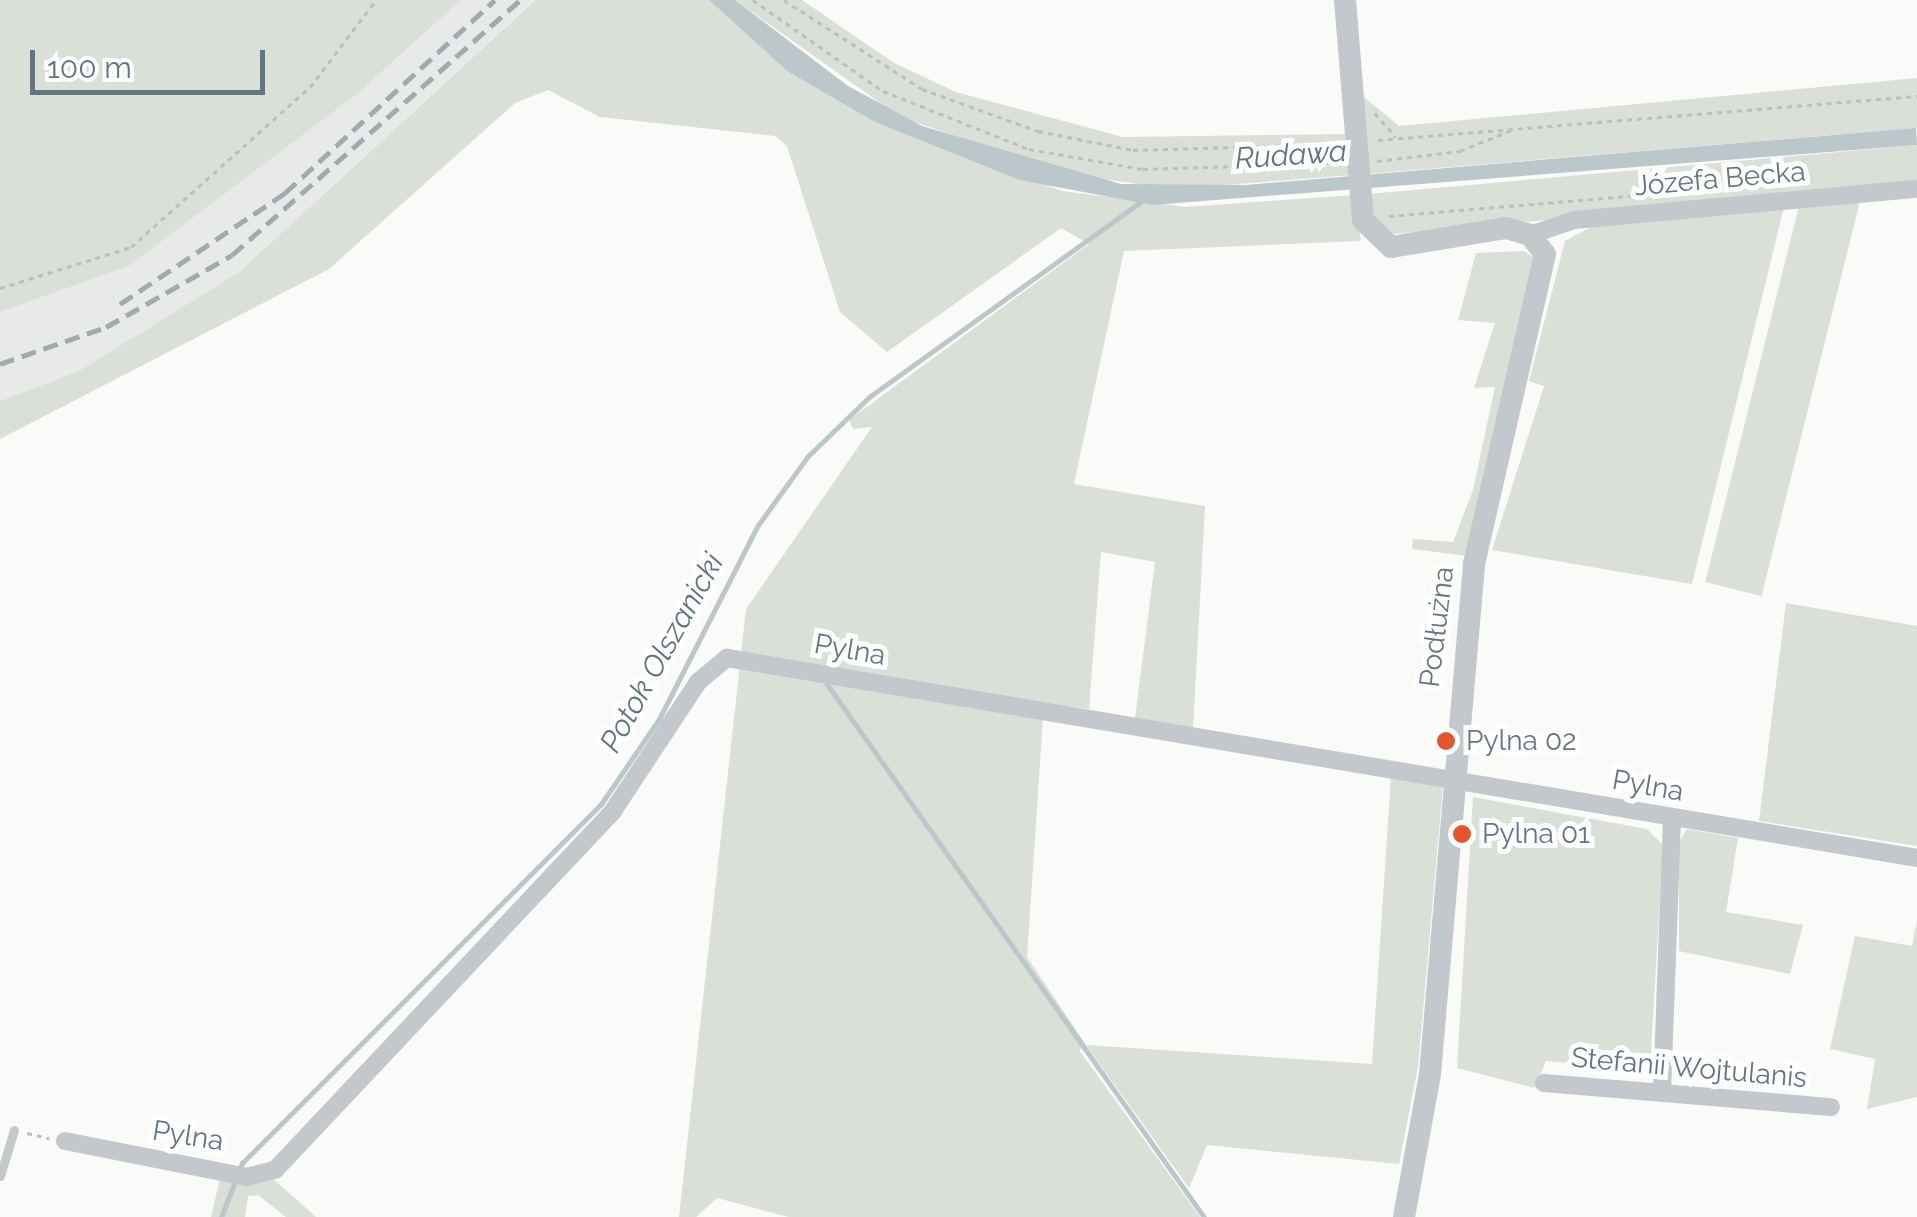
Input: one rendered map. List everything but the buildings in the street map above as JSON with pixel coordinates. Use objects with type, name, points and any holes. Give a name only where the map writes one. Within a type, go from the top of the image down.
[{"type":"street","points":[[1346,0],[1363,220],[1391,247],[1469,228],[1530,235]]},
{"type":"street","name":"Józefa Becka","points":[[1530,235],[1574,220],[1917,190]]},
{"type":"street","name":"Podłużna","points":[[1404,1217],[1430,1074],[1474,566],[1546,282],[1546,254],[1530,235]]},
{"type":"street","name":"Pylna","points":[[65,1142],[237,1173],[274,1170],[534,900],[613,811],[698,682],[727,658],[1917,858]]},
{"type":"street","points":[[1662,1092],[1672,818]]},
{"type":"street","name":"Stefanii Wojtulanis","points":[[1544,1083],[1830,1107]]},
{"type":"lane","points":[[0,1176],[14,1130]]},
{"type":"path","points":[[0,288],[132,247],[310,87],[376,0]]},
{"type":"path","points":[[753,0],[883,91],[1029,149],[1158,169],[1357,153],[1396,137],[1917,96]]},
{"type":"path","points":[[784,0],[922,89],[1038,132],[1186,152],[1357,153],[1460,151],[1515,129]]},
{"type":"path","points":[[1354,90],[1396,137]]},
{"type":"path","points":[[1363,220],[1778,184]]},
{"type":"path","points":[[14,1130],[65,1142]]},
{"type":"shaded area","points":[[0,0],[461,0],[357,94],[129,266],[0,312]]},
{"type":"shaded area","points":[[461,0],[534,0],[239,272],[79,371],[0,401],[0,312],[129,266],[357,94]]},
{"type":"shaded area","points":[[535,0],[709,0],[787,71],[873,121],[1062,191],[1186,207],[1354,195],[1361,241],[1124,251],[1074,484],[1205,506],[1193,729],[1135,718],[1155,562],[1101,552],[1089,709],[1044,703],[1027,957],[1086,1045],[1079,1050],[1200,1217],[789,1217],[717,1198],[696,1217],[679,1217],[746,609],[872,427],[853,429],[849,420],[1089,244],[1061,228],[887,352],[840,312],[787,146],[775,136],[600,117],[548,90],[515,103],[329,269],[0,439],[0,401],[79,371],[239,272]]},
{"type":"shaded area","points":[[709,0],[735,0],[848,86],[922,126],[1121,184],[1245,185],[1916,128],[1917,145],[1152,205],[1020,180],[873,121],[787,71]]},
{"type":"shaded area","points":[[735,0],[802,0],[894,63],[956,92],[1123,137],[1350,134],[1353,175],[1173,189],[1068,174],[900,117]]},
{"type":"shaded area","points":[[1917,78],[1917,128],[1366,174],[1364,97],[1399,126]]},
{"type":"shaded area","points":[[1917,145],[1917,186],[1394,234],[1375,227],[1368,194]]},
{"type":"shaded area","points":[[1804,187],[1860,201],[1762,596],[1705,582]]},
{"type":"shaded area","points":[[1784,207],[1692,584],[1492,550],[1544,386],[1529,381],[1565,241],[1591,227]]},
{"type":"shaded area","points":[[1524,251],[1536,259],[1467,556],[1412,549],[1413,539],[1453,542],[1473,490],[1495,387],[1474,388],[1495,323],[1458,320],[1476,253]]},
{"type":"shaded area","points":[[1786,603],[1917,626],[1917,846],[1759,821]]},
{"type":"shaded area","points":[[1391,776],[1443,785],[1418,1067],[1399,1164],[1207,1145],[1189,1188],[1086,1045],[1372,1064]]},
{"type":"shaded area","points":[[1473,797],[1647,829],[1663,845],[1650,1070],[1546,1061],[1535,1088],[1457,1068]]},
{"type":"shaded area","points":[[1687,829],[1738,838],[1726,912],[1803,925],[1790,974],[1679,951],[1679,842]]},
{"type":"shaded area","points":[[1917,920],[1917,1097],[1867,1109],[1875,1059],[1830,1049],[1855,936],[1912,946]]},
{"type":"shaded area","points":[[221,1174],[271,1177],[316,1217],[286,1217],[258,1195],[248,1196],[245,1217],[211,1217]]},
{"type":"waterway","name":"Potok Olszanicki","points":[[221,1217],[242,1163],[601,804],[659,719],[758,525],[808,456],[869,397],[1140,202]]},
{"type":"waterway","points":[[826,683],[1204,1217]]},
{"type":"railway","points":[[120,304],[285,193],[495,0]]},
{"type":"railway","points":[[0,364],[106,327],[232,255],[520,0]]},
{"type":"place","name":"Pylna 02","points":[[1446,741]]},
{"type":"place","name":"Pylna 01","points":[[1462,834]]},
{"type":"water label","name":"Rudawa","points":[[1291,155]]}]
